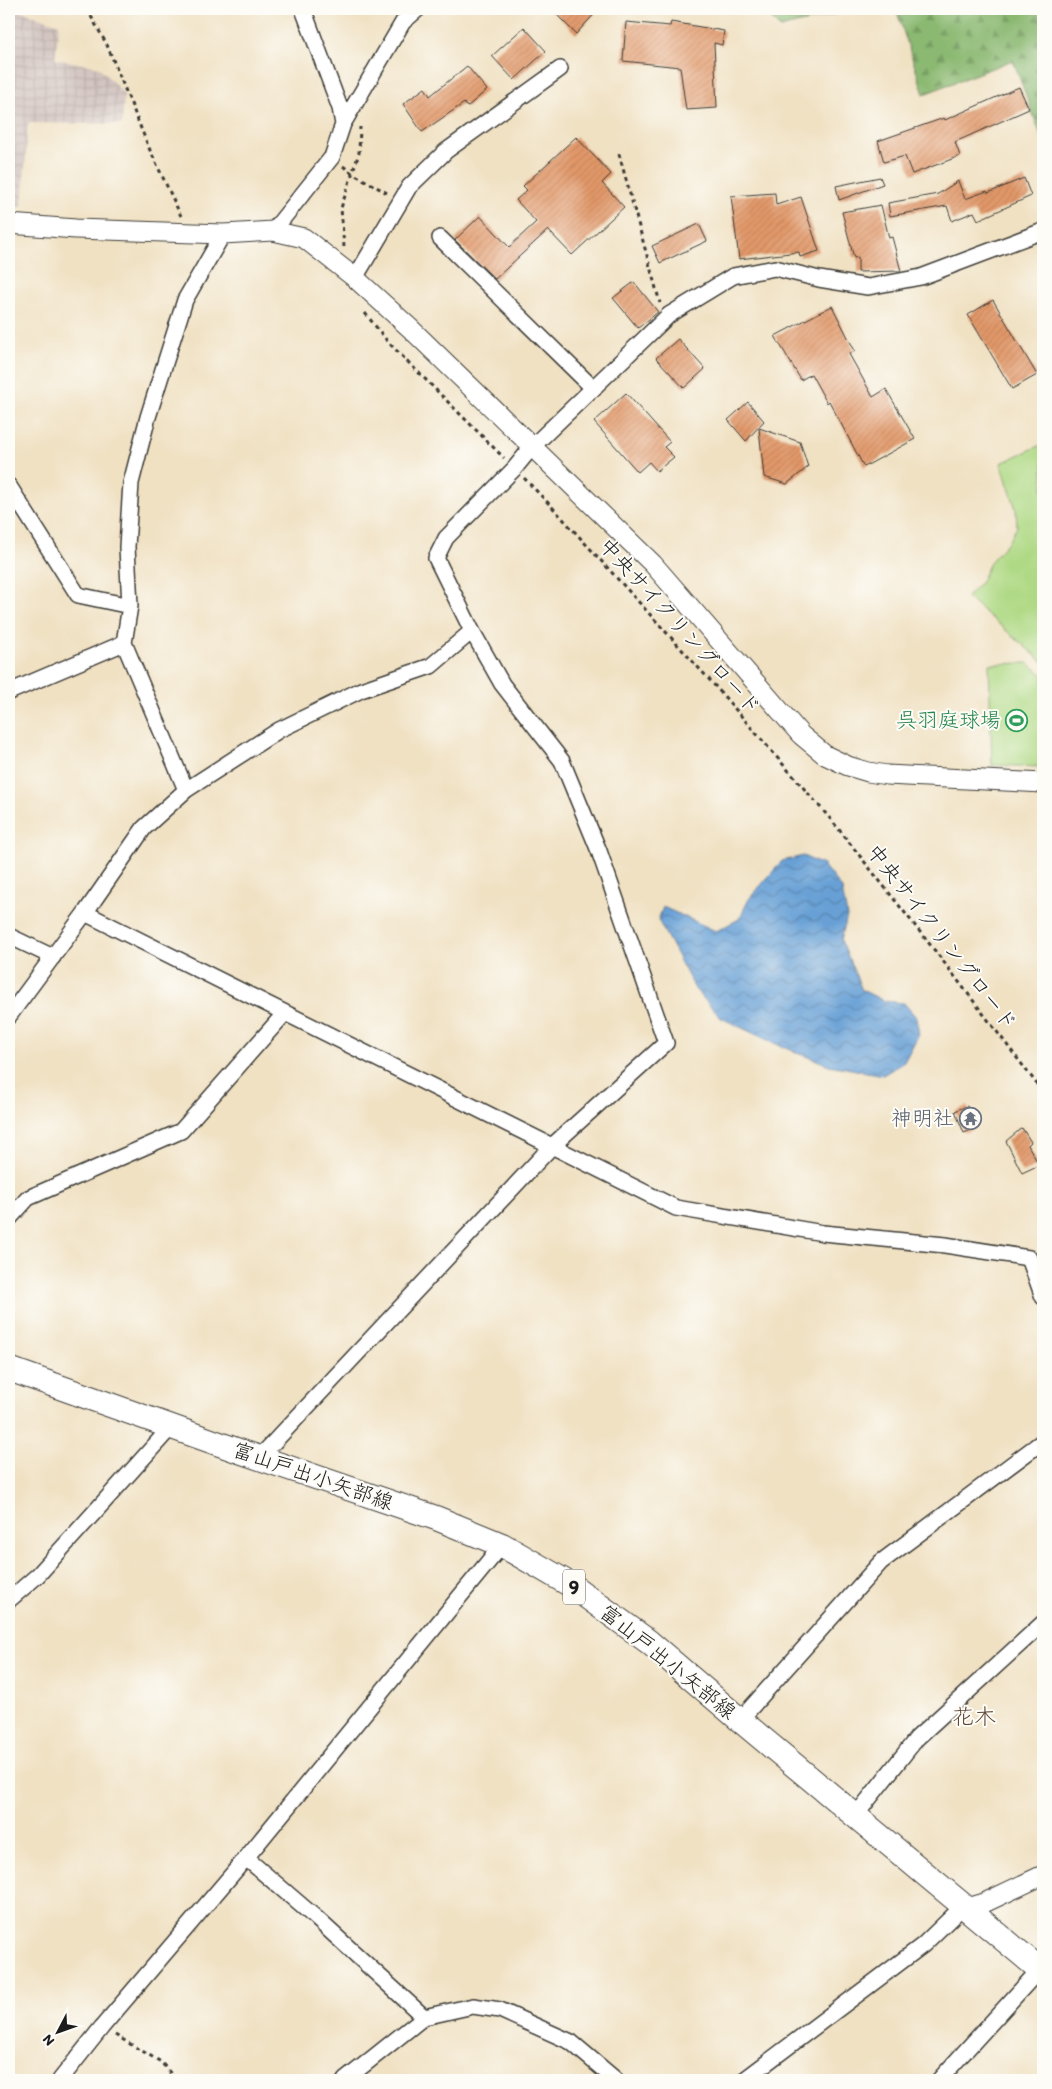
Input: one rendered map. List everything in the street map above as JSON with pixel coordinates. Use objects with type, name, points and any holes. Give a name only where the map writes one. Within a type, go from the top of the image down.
[{"type":"main road","name":"富山戸出小矢部線","points":[[9,1369],[259,1458],[436,1518],[502,1545],[571,1585],[649,1642],[1042,1971]]},
{"type":"street","points":[[303,9],[340,108],[343,124]]},
{"type":"street","points":[[273,231],[332,157],[343,124],[404,22],[418,9]]},
{"type":"street","points":[[352,276],[409,187],[446,151],[560,69]]},
{"type":"street","points":[[9,224],[223,234],[273,231],[304,238],[352,276],[411,329],[653,564],[801,735],[825,755],[848,766],[887,775],[1043,784]]},
{"type":"street","points":[[259,1458],[552,1146],[666,1043],[599,851],[562,761],[502,684],[472,631],[436,558],[446,538],[514,469],[532,447],[665,320],[733,276],[775,268],[868,287],[921,277],[1043,231]]},
{"type":"street","points":[[186,790],[124,643],[130,606],[127,547],[131,483],[148,417],[185,300],[223,234]]},
{"type":"street","points":[[440,238],[594,389]]},
{"type":"street","points":[[9,486],[78,596],[130,606]]},
{"type":"street","points":[[9,1016],[85,913],[144,828],[186,790],[279,730],[361,690],[431,666],[472,631]]},
{"type":"street","points":[[9,692],[124,643]]},
{"type":"street","points":[[85,913],[676,1208],[823,1233],[945,1245],[1029,1258],[1043,1297]]},
{"type":"street","points":[[9,936],[53,957]]},
{"type":"street","points":[[9,1219],[28,1198],[181,1131],[285,1013]]},
{"type":"street","points":[[9,1600],[38,1575],[172,1426]]},
{"type":"street","points":[[740,1720],[881,1562],[1043,1441]]},
{"type":"street","points":[[60,2080],[102,2027],[246,1858],[502,1545]]},
{"type":"street","points":[[856,1815],[917,1738],[1043,1623]]},
{"type":"street","points":[[246,1858],[316,1918],[424,2017]]},
{"type":"street","points":[[744,2080],[923,1944],[957,1912],[984,1903],[1043,1875]]},
{"type":"street","points":[[940,2080],[1042,1971]]},
{"type":"street","points":[[345,2080],[424,2017],[473,2006],[500,2010],[571,2042],[616,2080]]},
{"type":"path","points":[[87,9],[107,46],[149,148],[188,233]]},
{"type":"path","points":[[619,154],[665,320]]},
{"type":"path","points":[[332,157],[352,173],[400,201]]},
{"type":"path","points":[[352,173],[341,208],[345,254],[352,276]]},
{"type":"path","name":"中央サイクリングロード","points":[[364,309],[367,318],[388,342],[554,509],[716,687],[833,822],[1043,1092]]},
{"type":"path","points":[[102,2027],[161,2062],[176,2080]]},
{"type":"shaded area","points":[[9,9],[15,9],[59,24],[55,59],[99,67],[124,94],[122,124],[28,123],[22,207],[9,206]]},
{"type":"green space","points":[[763,9],[856,9],[780,28]]},
{"type":"green space","points":[[896,9],[1043,9],[1043,141],[1013,60],[924,94]]},
{"type":"green space","points":[[1043,444],[1043,662],[967,597],[980,583],[991,561],[1008,542],[1017,527],[1016,509],[1001,463]]},
{"type":"green space","name":"呉羽庭球場","points":[[1028,663],[1043,675],[1043,767],[992,765],[989,664]]},
{"type":"water","points":[[803,856],[823,865],[842,889],[847,916],[841,940],[862,990],[884,1001],[904,1003],[916,1017],[919,1034],[904,1062],[883,1075],[829,1065],[776,1044],[721,1018],[695,989],[658,920],[663,907],[716,931],[739,919],[749,899],[782,861]]},
{"type":"building","points":[[551,9],[599,9],[576,34]]},
{"type":"building","points":[[626,22],[670,26],[671,22],[724,31],[722,45],[714,43],[717,108],[686,110],[680,67],[623,61]]},
{"type":"building","points":[[524,27],[546,51],[514,80],[492,56]]},
{"type":"building","points":[[467,66],[487,90],[467,107],[464,103],[422,132],[403,104],[425,88],[430,96]]},
{"type":"building","points":[[1019,87],[1029,109],[955,142],[960,156],[912,174],[905,156],[884,162],[878,141],[944,118],[945,120]]},
{"type":"building","points":[[576,137],[611,174],[602,183],[624,207],[572,255],[548,230],[495,279],[455,240],[480,216],[509,247],[536,222],[516,200],[527,190],[523,186]]},
{"type":"building","points":[[880,177],[883,184],[839,200],[836,186]]},
{"type":"building","points":[[1024,178],[1031,196],[978,220],[974,212],[952,221],[947,206],[890,216],[888,203],[938,194],[958,181],[965,199],[987,191],[988,193]]},
{"type":"building","points":[[775,193],[776,205],[801,197],[819,251],[800,257],[799,252],[739,259],[731,196]]},
{"type":"building","points":[[881,205],[889,238],[892,237],[901,271],[858,272],[858,257],[854,258],[842,212]]},
{"type":"building","points":[[699,224],[707,241],[660,263],[652,246]]},
{"type":"building","points":[[634,282],[658,312],[638,328],[613,298]]},
{"type":"building","points":[[993,300],[1037,375],[1012,389],[968,315]]},
{"type":"building","points":[[832,306],[855,351],[849,354],[873,397],[886,389],[915,439],[864,467],[829,401],[827,403],[811,374],[801,380],[775,336]]},
{"type":"building","points":[[678,339],[705,369],[684,388],[656,358]]},
{"type":"building","points":[[626,393],[670,442],[664,447],[674,457],[657,471],[649,462],[638,472],[594,422]]},
{"type":"building","points":[[748,402],[764,421],[746,441],[728,420]]},
{"type":"building","points":[[759,428],[800,442],[808,467],[787,484],[764,477]]},
{"type":"building","points":[[967,1106],[976,1128],[964,1133],[955,1111]]},
{"type":"building","points":[[1022,1128],[1031,1142],[1028,1145],[1039,1165],[1022,1173],[1006,1141]]},
{"type":"place","name":"呉羽庭球場","points":[[1017,720]]},
{"type":"place","name":"神明社","points":[[970,1118]]},
{"type":"district","name":"花木","points":[[974,1716]]}]
